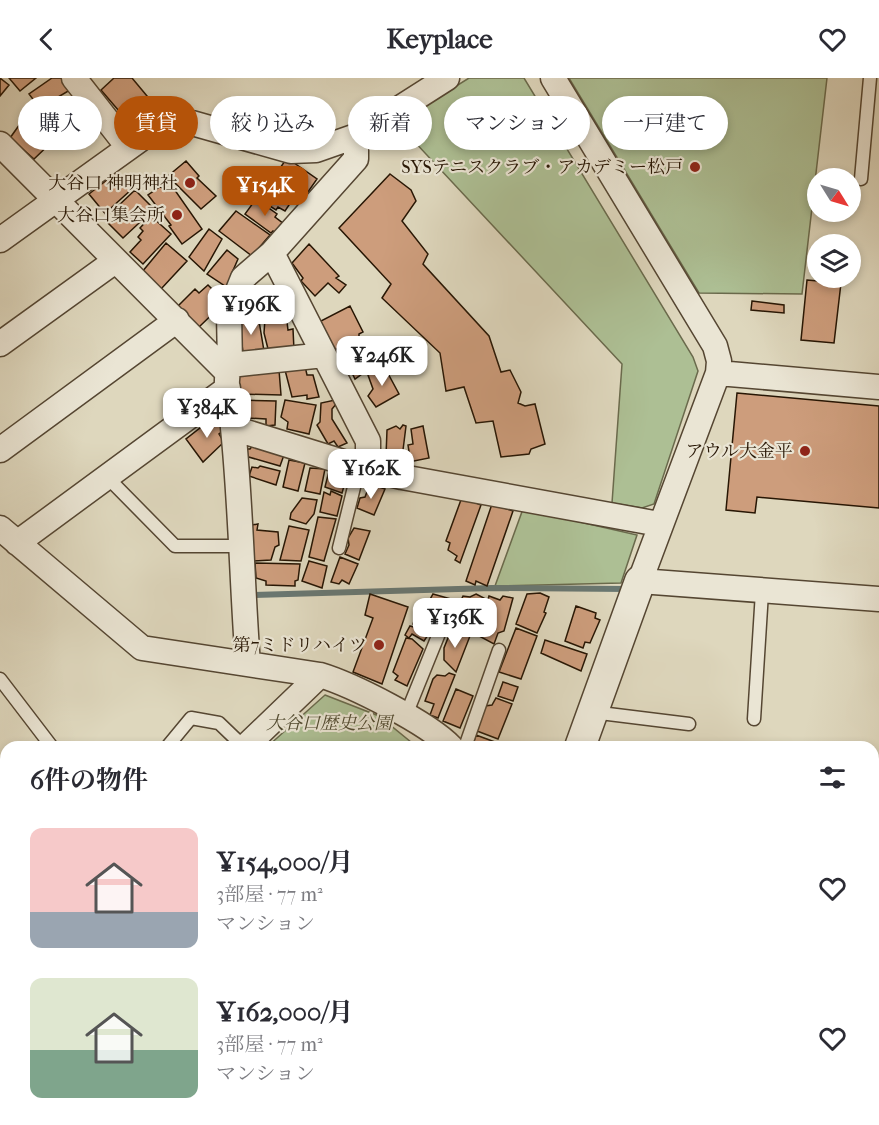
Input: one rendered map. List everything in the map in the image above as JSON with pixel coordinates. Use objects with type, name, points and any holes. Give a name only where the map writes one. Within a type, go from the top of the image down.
[{"type":"street","points":[[74,78],[114,129]]},
{"type":"street","points":[[419,96],[447,78]]},
{"type":"street","points":[[553,78],[715,346],[719,361],[718,373],[659,524],[582,741]]},
{"type":"street","points":[[198,125],[291,151],[316,150],[348,139]]},
{"type":"street","points":[[0,144],[115,261],[177,320],[228,375]]},
{"type":"street","points":[[0,240],[124,150]]},
{"type":"street","points":[[248,664],[234,428],[228,375],[229,313],[232,300],[243,278],[272,253],[356,159],[356,150]]},
{"type":"street","points":[[272,253],[368,441],[368,454],[359,467]]},
{"type":"street","points":[[0,344],[115,261]]},
{"type":"street","points":[[0,450],[177,320]]},
{"type":"street","points":[[324,355],[228,375],[108,478],[9,536],[142,648],[320,675],[341,682],[406,715],[443,741]]},
{"type":"street","points":[[718,373],[879,387]]},
{"type":"street","points":[[234,428],[359,467],[659,524]]},
{"type":"street","points":[[640,580],[762,592],[879,599]]},
{"type":"street","points":[[251,741],[320,675]]},
{"type":"lane","points":[[861,179],[870,78]]},
{"type":"lane","points":[[339,548],[359,467]]},
{"type":"lane","points":[[108,478],[176,546],[240,546]]},
{"type":"lane","points":[[754,718],[762,592]]},
{"type":"lane","points":[[406,715],[438,636]]},
{"type":"lane","points":[[467,741],[499,650]]},
{"type":"lane","points":[[0,680],[47,741]]},
{"type":"lane","points":[[592,712],[689,724]]},
{"type":"lane","points":[[172,741],[191,718],[219,723],[238,741]]},
{"type":"green space","points":[[469,78],[524,78],[535,96],[444,96],[444,150],[568,150],[693,357],[698,371],[654,504],[642,508],[612,503],[622,364],[422,150],[432,150],[432,101]]},
{"type":"green space","points":[[569,78],[827,78],[817,168],[807,168],[807,222],[810,222],[809,234],[807,234],[802,294],[699,293],[613,150],[728,150],[728,96],[602,96],[602,133],[590,113],[590,96],[580,96]]},
{"type":"green space","points":[[523,509],[637,535],[621,583],[495,586]]},
{"type":"green space","name":"大谷口歴史公園","points":[[325,695],[379,716],[410,741],[274,741]]},
{"type":"building","points":[[0,78],[9,85],[0,96]]},
{"type":"building","points":[[9,78],[36,78],[20,91]]},
{"type":"building","points":[[52,78],[61,78],[70,90],[60,96],[30,96],[29,94]]},
{"type":"building","points":[[114,78],[132,78],[147,96],[114,96],[114,105],[101,90]]},
{"type":"building","points":[[18,127],[18,145],[10,138]]},
{"type":"building","points":[[24,150],[43,150],[34,159]]},
{"type":"building","points":[[287,158],[317,179],[301,202],[271,181]]},
{"type":"building","points":[[186,161],[199,176],[197,178],[216,196],[201,209],[168,176]]},
{"type":"building","points":[[117,172],[132,189],[111,208],[113,210],[107,216],[89,194]]},
{"type":"building","points":[[390,174],[411,190],[416,201],[402,221],[428,254],[423,264],[489,336],[501,372],[510,370],[521,392],[518,403],[525,406],[535,404],[545,444],[531,449],[529,454],[501,457],[493,421],[476,423],[464,387],[446,391],[440,353],[382,298],[391,284],[339,228]]},
{"type":"building","points":[[270,183],[293,199],[285,211],[278,207],[276,210],[259,199]]},
{"type":"building","points":[[161,186],[164,191],[172,186],[202,229],[182,244],[148,195]]},
{"type":"building","points":[[135,190],[154,209],[123,238],[108,223],[117,215],[117,207]]},
{"type":"building","points":[[256,199],[277,214],[275,217],[284,224],[277,234],[273,231],[271,233],[245,214]]},
{"type":"building","points":[[236,211],[270,235],[252,256],[219,231]]},
{"type":"building","points":[[151,216],[171,234],[143,264],[130,252],[141,240],[138,237],[143,231],[140,228]]},
{"type":"building","points":[[209,229],[222,239],[204,271],[189,257]]},
{"type":"building","points":[[166,243],[187,261],[161,289],[142,272]]},
{"type":"building","points":[[309,244],[339,276],[336,278],[346,285],[339,293],[328,283],[315,296],[301,281],[303,278],[292,263]]},
{"type":"building","points":[[227,250],[238,259],[231,275],[235,278],[228,288],[207,274]]},
{"type":"building","points":[[807,280],[807,288],[840,288],[834,343],[801,340]]},
{"type":"building","points":[[208,285],[225,302],[199,327],[178,306],[195,289],[199,293]]},
{"type":"building","points":[[268,296],[272,299],[273,311],[245,317],[244,298]]},
{"type":"building","points":[[752,301],[784,305],[784,313],[751,310]]},
{"type":"building","points":[[350,306],[363,332],[359,334],[359,338],[333,351],[317,323]]},
{"type":"building","points":[[282,317],[283,323],[287,322],[288,330],[293,329],[294,350],[269,353],[264,333],[265,319]]},
{"type":"building","points":[[254,319],[259,321],[264,351],[243,352],[239,324]]},
{"type":"building","points":[[369,341],[381,360],[355,379],[344,356]]},
{"type":"building","points":[[305,366],[307,375],[313,375],[319,397],[307,399],[307,395],[292,397],[285,370]]},
{"type":"building","points":[[384,366],[399,394],[376,407],[368,396],[373,389],[368,375]]},
{"type":"building","points":[[279,370],[281,395],[239,394],[239,377],[243,374]]},
{"type":"building","name":"アウル大金平","points":[[737,393],[879,406],[879,508],[757,497],[755,513],[726,510]]},
{"type":"building","points":[[239,400],[276,401],[275,425],[266,426],[266,419],[247,418],[245,412],[240,411]]},
{"type":"building","points":[[285,400],[316,405],[309,434],[287,429],[288,422],[281,417]]},
{"type":"building","points":[[335,400],[337,403],[332,409],[332,419],[347,443],[338,447],[334,441],[328,444],[317,425],[320,422],[321,403]]},
{"type":"building","points":[[214,417],[224,430],[219,434],[224,442],[203,462],[186,439]]},
{"type":"building","points":[[403,425],[406,426],[402,458],[386,456],[387,430],[396,426],[400,429]]},
{"type":"building","points":[[423,426],[429,458],[414,461],[410,458],[408,445],[413,444],[411,429]]},
{"type":"building","points":[[253,445],[284,455],[280,466],[245,456],[246,449],[250,449]]},
{"type":"building","points":[[289,460],[305,463],[298,491],[283,487]]},
{"type":"building","points":[[260,466],[280,471],[276,485],[249,476],[252,467]]},
{"type":"building","points":[[330,467],[338,470],[337,473],[346,479],[342,493],[325,487]]},
{"type":"building","points":[[310,468],[325,469],[320,494],[305,491]]},
{"type":"building","points":[[370,484],[385,489],[374,515],[357,508],[360,498],[365,497]]},
{"type":"building","points":[[331,491],[342,496],[337,516],[320,512],[324,492],[330,495]]},
{"type":"building","points":[[462,497],[481,505],[460,563],[455,560],[457,556],[448,550],[450,543],[446,541]]},
{"type":"building","points":[[302,498],[317,500],[314,514],[306,524],[290,519],[291,513]]},
{"type":"building","points":[[492,504],[513,511],[487,586],[476,581],[475,585],[466,581]]},
{"type":"building","points":[[318,517],[336,519],[324,561],[309,557]]},
{"type":"building","points":[[258,524],[257,530],[278,532],[279,545],[275,547],[271,560],[252,561],[253,542],[250,529],[252,525]]},
{"type":"building","points":[[289,526],[309,530],[301,561],[280,560]]},
{"type":"building","points":[[354,528],[370,531],[359,560],[345,554],[349,545],[348,538]]},
{"type":"building","points":[[340,557],[358,564],[349,584],[342,580],[339,584],[331,582]]},
{"type":"building","points":[[309,561],[327,566],[322,588],[302,581]]},
{"type":"building","points":[[255,563],[300,564],[298,580],[295,581],[295,586],[266,585],[266,581],[256,578]]},
{"type":"building","points":[[540,593],[549,597],[544,612],[546,613],[537,633],[516,624],[527,594]]},
{"type":"building","name":"第7ミドリハイツ","points":[[370,594],[408,607],[382,684],[353,672],[373,618],[365,615]]},
{"type":"building","points":[[433,594],[451,599],[444,620],[428,631],[413,624],[416,614],[423,612]]},
{"type":"building","points":[[476,594],[484,598],[475,623],[468,624],[466,632],[454,627],[456,623],[452,619],[463,596],[470,597]]},
{"type":"building","points":[[489,596],[500,600],[503,596],[513,598],[504,631],[498,633],[494,644],[477,635]]},
{"type":"building","points":[[576,606],[596,613],[595,618],[600,620],[590,643],[585,642],[583,648],[565,641]]},
{"type":"building","points":[[410,626],[421,629],[428,635],[424,641],[412,634],[409,638],[405,635]]},
{"type":"building","points":[[516,628],[537,636],[521,679],[499,672]]},
{"type":"building","points":[[457,631],[470,636],[456,672],[444,660],[444,648],[448,638]]},
{"type":"building","points":[[406,638],[412,639],[423,649],[407,686],[395,680],[398,676],[393,672]]},
{"type":"building","points":[[545,640],[587,654],[581,671],[541,653]]},
{"type":"building","points":[[449,673],[455,675],[438,718],[430,715],[434,704],[425,701],[433,679],[437,675],[445,676]]},
{"type":"building","points":[[503,682],[518,687],[513,701],[498,696]]},
{"type":"building","points":[[456,689],[473,696],[460,728],[443,721]]},
{"type":"building","points":[[496,698],[512,704],[498,739],[477,731],[485,706],[492,705]]},
{"type":"building","points":[[476,735],[492,741],[474,741]]},
{"type":"waterway","points":[[250,595],[492,588],[628,589]]},
{"type":"place","name":"SYSテニスクラブ・アカデミー松戸","points":[[695,167]]},
{"type":"place","name":"大谷口 神明神社","points":[[190,183]]},
{"type":"place","name":"大谷口集会所","points":[[177,215]]},
{"type":"place","name":"アウル大金平","points":[[805,451]]},
{"type":"place","name":"第7ミドリハイツ","points":[[379,645]]}]
